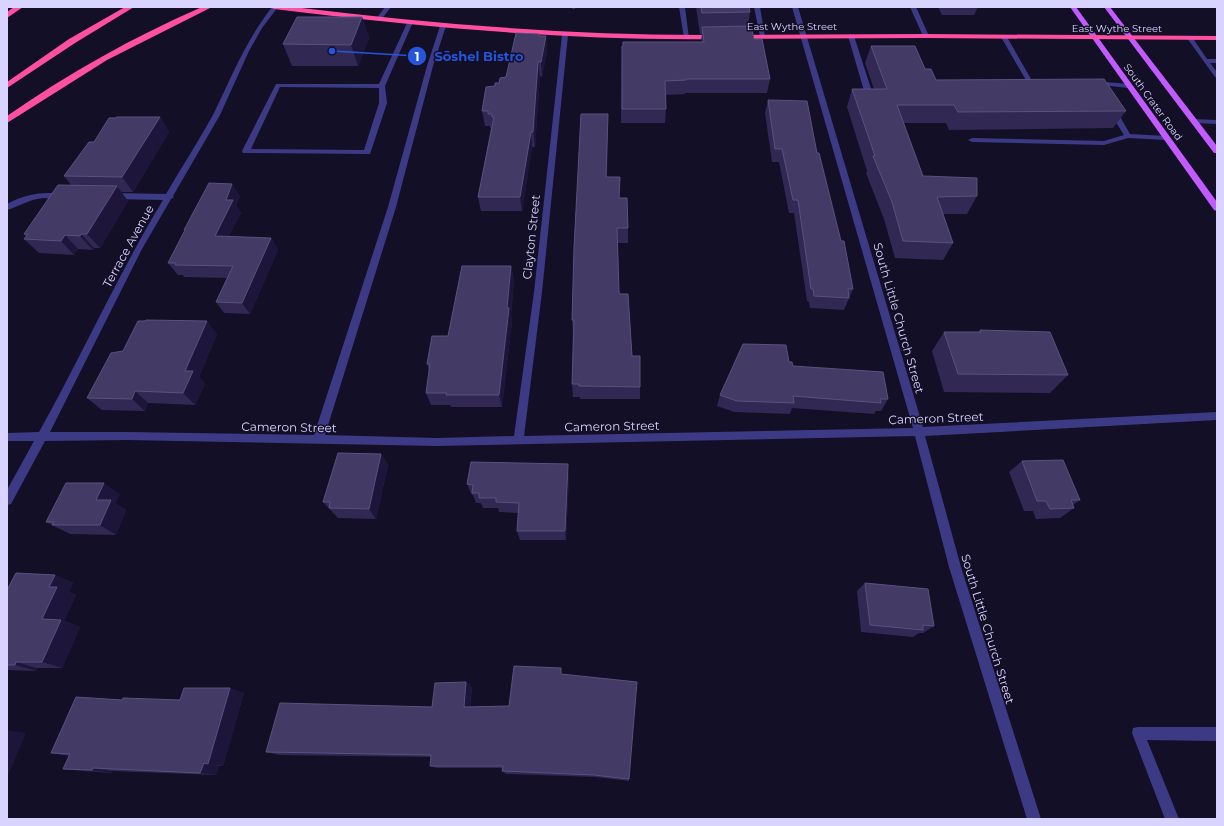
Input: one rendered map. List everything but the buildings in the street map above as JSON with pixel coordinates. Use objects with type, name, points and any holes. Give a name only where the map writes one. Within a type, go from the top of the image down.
[{"type":"highway","points":[[7,16],[19,7]]},
{"type":"highway","points":[[7,86],[72,41],[130,7]]},
{"type":"highway","points":[[7,120],[66,80],[151,33],[208,7]]},
{"type":"highway","name":"East Wythe Street","points":[[274,7],[443,26],[565,35],[687,38],[763,36],[1217,38]]},
{"type":"main road","name":"South Crater Road","points":[[1073,7],[1128,86],[1217,208]]},
{"type":"main road","name":"South Crater Road","points":[[1107,7],[1217,151]]},
{"type":"street","name":"Terrace Avenue","points":[[7,500],[63,398],[138,249],[170,197],[216,114],[258,28],[274,7]]},
{"type":"street","points":[[378,19],[388,7]]},
{"type":"street","points":[[682,7],[687,38]]},
{"type":"street","points":[[757,7],[763,36]]},
{"type":"street","name":"South Little Church Street","points":[[795,7],[919,432],[955,567],[1034,819]]},
{"type":"street","points":[[913,7],[926,36]]},
{"type":"street","points":[[382,86],[278,85],[246,151],[367,152],[383,103],[382,86],[410,22]]},
{"type":"street","points":[[318,440],[392,207],[430,66],[443,26]]},
{"type":"street","name":"Clayton Street","points":[[518,441],[538,292],[565,35]]},
{"type":"street","points":[[851,36],[872,102]]},
{"type":"street","points":[[1004,37],[1029,81]]},
{"type":"street","points":[[1190,38],[1217,76]]},
{"type":"street","points":[[1205,61],[1217,61]]},
{"type":"street","points":[[1022,81],[1051,82]]},
{"type":"street","points":[[1094,85],[1128,86]]},
{"type":"street","points":[[1107,103],[1128,136]]},
{"type":"street","points":[[1195,121],[1217,122]]},
{"type":"street","points":[[972,140],[1104,143],[1128,136],[1166,138]]},
{"type":"street","points":[[7,207],[19,200],[37,195],[71,196]]},
{"type":"street","points":[[101,196],[170,197]]},
{"type":"street","name":"Cameron Street","points":[[7,437],[127,436],[437,442],[518,441],[919,432],[1217,416]]},
{"type":"street","points":[[1172,819],[1138,733],[1217,734]]},
{"type":"place","name":"Sōshel Bistro","points":[[332,51]]}]
